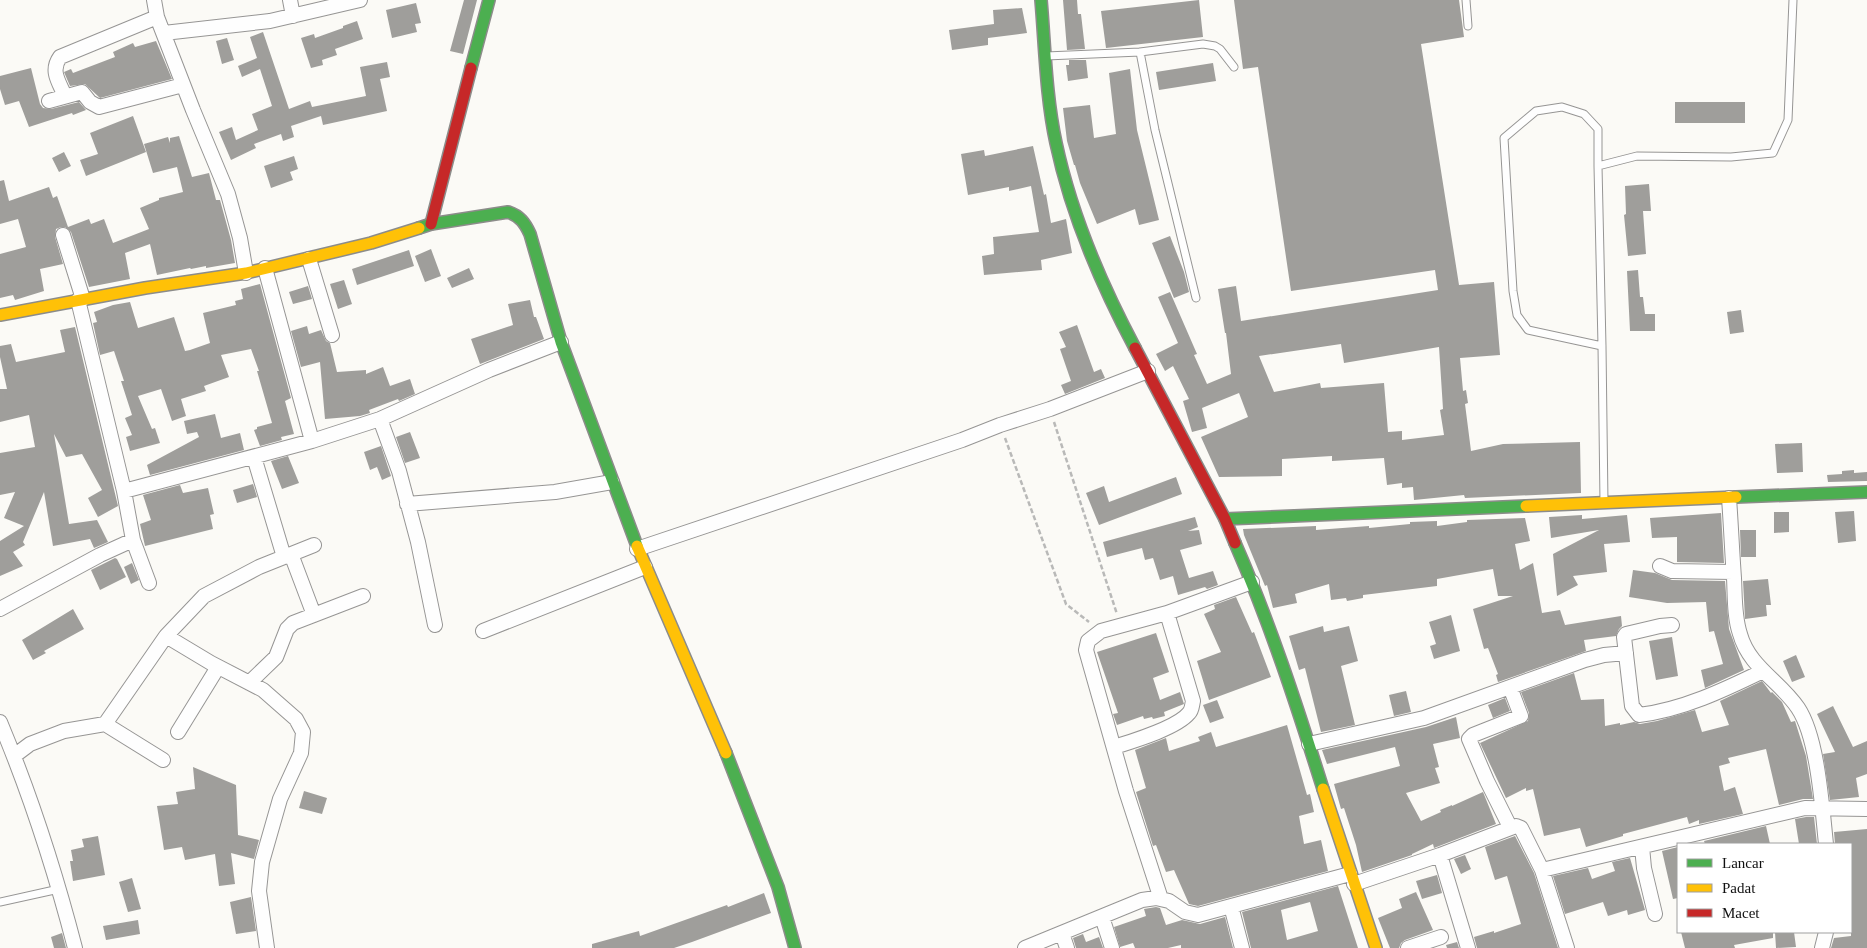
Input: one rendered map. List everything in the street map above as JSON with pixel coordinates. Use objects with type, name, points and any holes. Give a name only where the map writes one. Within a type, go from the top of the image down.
[{"type":"street","points":[[154,0],[157,17],[228,194],[240,238],[246,273]]},
{"type":"street","points":[[290,0],[293,16]]},
{"type":"street","points":[[164,34],[270,21],[341,2],[360,0]]},
{"type":"street","points":[[431,224],[490,0]]},
{"type":"street","points":[[1041,0],[1051,116],[1056,144],[1072,201],[1088,246],[1116,312],[1225,519],[1252,582],[1292,691],[1376,948]]},
{"type":"street","points":[[65,96],[54,70],[55,63],[60,57],[157,17]]},
{"type":"street","points":[[49,101],[82,92],[90,102],[99,107],[183,85]]},
{"type":"street","points":[[0,315],[246,273],[371,243],[431,224],[508,212],[518,215],[525,222],[530,234],[561,342],[637,549],[736,776],[778,887],[795,948]]},
{"type":"street","points":[[63,235],[124,491],[133,540],[149,583]]},
{"type":"street","points":[[308,259],[332,335]]},
{"type":"street","points":[[265,268],[312,441]]},
{"type":"street","points":[[124,491],[312,441],[380,420],[489,370],[561,342]]},
{"type":"street","points":[[637,549],[962,440],[1000,425],[1050,410],[1148,371]]},
{"type":"street","points":[[380,420],[399,471],[408,504],[418,542],[434,625]]},
{"type":"street","points":[[254,457],[287,556],[314,615]]},
{"type":"street","points":[[408,504],[555,492],[612,482]]},
{"type":"street","points":[[1225,519],[1867,492]]},
{"type":"street","points":[[1729,498],[1736,612],[1740,635],[1749,656],[1792,699],[1799,709],[1808,730],[1822,808],[1826,843]]},
{"type":"street","points":[[0,609],[100,555],[133,540]]},
{"type":"street","points":[[106,724],[166,636],[204,596],[260,566],[314,545]]},
{"type":"street","points":[[1660,566],[1672,571],[1733,572]]},
{"type":"street","points":[[483,631],[645,567]]},
{"type":"street","points":[[1161,899],[1126,791],[1086,650],[1090,638],[1101,631],[1167,613],[1252,582]]},
{"type":"street","points":[[249,683],[276,656],[287,629],[293,622],[363,596]]},
{"type":"street","points":[[1114,747],[1177,722],[1190,712],[1193,701],[1167,613]]},
{"type":"street","points":[[1672,626],[1660,626],[1626,634],[1624,640],[1632,706],[1639,715],[1668,710],[1732,686],[1763,671]]},
{"type":"street","points":[[166,636],[218,667],[263,690],[296,719],[302,732],[301,752],[280,799],[262,862],[259,891],[267,948]]},
{"type":"street","points":[[1309,744],[1424,718],[1586,660],[1604,655],[1626,653]]},
{"type":"street","points":[[178,732],[218,667]]},
{"type":"street","points":[[1510,687],[1521,716],[1473,735],[1469,739],[1510,827]]},
{"type":"street","points":[[0,722],[30,797],[60,889],[75,948]]},
{"type":"street","points":[[14,756],[30,744],[64,731],[106,724],[163,760]]},
{"type":"street","points":[[1542,870],[1556,865],[1642,847],[1804,808],[1867,809]]},
{"type":"street","points":[[1025,948],[1142,900],[1161,899],[1185,912],[1198,915],[1352,879],[1440,855],[1516,826],[1521,828],[1542,870],[1567,948]]},
{"type":"street","points":[[1642,847],[1644,868],[1655,914]]},
{"type":"street","points":[[1440,855],[1468,948]]},
{"type":"street","points":[[1231,906],[1242,948]]},
{"type":"street","points":[[1102,916],[1112,948]]},
{"type":"street","points":[[1062,933],[1067,948]]},
{"type":"street","points":[[1822,948],[1826,933]]},
{"type":"street","points":[[1408,948],[1441,937]]},
{"type":"lane","points":[[1466,0],[1468,26]]},
{"type":"lane","points":[[1598,166],[1637,156],[1731,157],[1772,153],[1788,120],[1793,0]]},
{"type":"lane","points":[[1046,56],[1140,52],[1203,44],[1220,49],[1234,67]]},
{"type":"lane","points":[[1140,52],[1155,130],[1196,298]]},
{"type":"lane","points":[[1602,346],[1528,330],[1517,315],[1513,291],[1504,138],[1536,111],[1562,108],[1584,114],[1598,129],[1598,166],[1602,346],[1604,503]]},
{"type":"lane","points":[[0,902],[60,889]]},
{"type":"path","points":[[1050,410],[1120,625]]},
{"type":"path","points":[[1000,425],[1066,604],[1101,631]]},
{"type":"building","points":[[464,0],[477,0],[463,54],[450,51]]},
{"type":"building","points":[[1063,0],[1077,0],[1078,14],[1081,14],[1085,49],[1067,50]]},
{"type":"building","points":[[1199,0],[1203,37],[1106,48],[1101,11]]},
{"type":"building","points":[[1234,0],[1459,0],[1464,37],[1421,44],[1459,285],[1494,282],[1500,355],[1460,358],[1463,391],[1466,390],[1468,403],[1465,404],[1471,451],[1503,444],[1580,442],[1581,493],[1465,498],[1464,495],[1414,500],[1413,487],[1402,488],[1402,483],[1387,485],[1384,458],[1332,461],[1332,456],[1282,459],[1282,476],[1219,477],[1201,437],[1248,417],[1239,393],[1202,408],[1207,428],[1192,432],[1183,401],[1189,399],[1173,366],[1165,371],[1156,354],[1178,343],[1158,297],[1170,292],[1197,354],[1194,355],[1207,384],[1231,374],[1218,289],[1236,286],[1241,321],[1438,290],[1435,270],[1291,291],[1258,67],[1243,69]],"holes":[[[1341,344],[1344,363],[1439,347],[1443,409],[1440,410],[1444,435],[1402,440],[1402,431],[1388,432],[1384,383],[1321,388],[1320,383],[1274,392],[1259,356]]]},
{"type":"building","points":[[416,3],[421,23],[415,24],[417,32],[392,38],[386,10]]},
{"type":"building","points":[[1022,8],[1027,33],[988,38],[988,45],[952,50],[949,30],[994,24],[993,10]]},
{"type":"building","points":[[357,21],[363,39],[335,49],[337,55],[322,60],[323,65],[311,68],[301,38],[314,34],[315,38]]},
{"type":"building","points":[[263,32],[289,109],[310,101],[312,107],[366,96],[360,67],[387,62],[390,77],[380,79],[387,111],[323,125],[321,116],[291,126],[294,137],[283,141],[281,134],[254,144],[256,148],[231,160],[219,132],[232,127],[236,140],[258,130],[252,114],[272,106],[260,69],[242,77],[238,66],[257,58],[250,37]]},
{"type":"building","points":[[227,38],[234,60],[222,64],[216,41]]},
{"type":"building","points":[[156,41],[172,79],[100,98],[85,84],[70,86],[64,72],[71,69],[73,73],[115,57],[113,52],[133,43],[135,47]]},
{"type":"building","points":[[1069,60],[1086,60],[1088,78],[1068,81],[1066,65],[1069,65]]},
{"type":"building","points":[[1213,63],[1216,81],[1159,90],[1156,72]]},
{"type":"building","points":[[31,68],[40,104],[43,108],[51,109],[79,102],[86,110],[29,127],[19,101],[5,105],[0,89],[0,76]]},
{"type":"building","points":[[1130,69],[1137,130],[1159,220],[1139,225],[1135,209],[1097,224],[1074,165],[1067,141],[1063,108],[1090,105],[1094,138],[1116,134],[1109,73]]},
{"type":"building","points":[[1675,102],[1745,102],[1745,123],[1675,123]]},
{"type":"building","points":[[133,116],[146,152],[86,176],[80,160],[98,154],[90,133]]},
{"type":"building","points":[[179,136],[192,177],[209,173],[216,200],[220,200],[235,263],[206,268],[206,266],[190,268],[157,275],[150,244],[125,253],[130,279],[89,287],[71,232],[65,227],[61,227],[56,229],[55,237],[63,264],[40,269],[44,291],[15,300],[13,295],[0,298],[0,254],[26,247],[18,219],[0,224],[0,181],[4,180],[9,201],[49,187],[53,198],[57,196],[68,227],[89,219],[91,224],[104,219],[113,243],[149,229],[140,208],[159,200],[159,198],[183,192],[177,167],[153,173],[144,144],[168,137],[170,143],[170,138]]},
{"type":"building","points":[[1033,146],[1044,195],[1046,194],[1051,223],[1066,219],[1072,253],[1041,260],[1042,270],[984,275],[982,256],[994,254],[993,237],[1039,232],[1031,186],[1009,191],[1009,187],[968,195],[961,154],[984,150],[985,156]]},
{"type":"building","points":[[64,152],[71,166],[59,172],[52,158]]},
{"type":"building","points":[[294,156],[298,169],[290,172],[293,180],[271,188],[264,166]]},
{"type":"building","points":[[1649,184],[1651,211],[1643,211],[1646,254],[1628,256],[1624,215],[1626,214],[1625,186]]},
{"type":"building","points":[[1170,236],[1184,272],[1189,292],[1174,298],[1152,243]]},
{"type":"building","points":[[431,249],[441,276],[425,282],[415,256]]},
{"type":"building","points":[[409,250],[414,266],[357,285],[352,269]]},
{"type":"building","points":[[469,268],[474,279],[452,288],[447,278]]},
{"type":"building","points":[[1638,270],[1640,297],[1643,297],[1645,314],[1655,314],[1655,331],[1630,331],[1627,271]]},
{"type":"building","points":[[344,280],[352,304],[338,309],[330,284]]},
{"type":"building","points":[[260,284],[291,398],[285,401],[294,434],[281,437],[282,440],[260,446],[254,430],[257,427],[272,423],[257,371],[259,371],[251,349],[221,355],[229,377],[204,386],[206,391],[181,399],[186,416],[172,421],[161,389],[138,396],[152,429],[155,428],[160,443],[130,451],[126,437],[132,435],[125,418],[132,415],[121,381],[124,381],[114,351],[100,355],[93,323],[97,322],[94,312],[113,305],[130,302],[138,328],[174,317],[185,351],[210,343],[203,313],[236,305],[235,301],[243,299],[241,289]]},
{"type":"building","points":[[308,286],[312,299],[293,304],[289,292]]},
{"type":"building","points":[[530,300],[534,317],[536,317],[544,339],[480,364],[471,339],[513,325],[508,304]]},
{"type":"building","points":[[1741,310],[1744,332],[1730,334],[1727,312]]},
{"type":"building","points":[[1077,325],[1094,372],[1101,369],[1105,378],[1065,394],[1061,385],[1071,381],[1060,349],[1066,347],[1059,332]]},
{"type":"building","points":[[307,326],[309,334],[321,330],[326,341],[330,343],[337,372],[366,370],[366,374],[383,367],[390,386],[410,379],[415,394],[369,410],[370,413],[360,416],[325,419],[320,362],[301,367],[291,331]]},
{"type":"building","points":[[75,327],[118,506],[98,517],[88,498],[102,490],[82,454],[66,457],[54,434],[69,524],[97,520],[108,542],[94,548],[90,539],[53,546],[44,492],[23,542],[25,545],[13,552],[23,566],[0,576],[0,541],[24,526],[4,518],[15,492],[0,495],[0,453],[35,447],[29,415],[0,422],[0,389],[7,389],[0,357],[0,346],[11,344],[16,362],[65,352],[60,330]]},
{"type":"building","points":[[215,414],[221,438],[240,433],[244,450],[150,475],[147,465],[199,437],[197,432],[187,434],[184,421]]},
{"type":"building","points":[[410,432],[420,458],[405,463],[396,437]]},
{"type":"building","points":[[1802,443],[1803,472],[1777,473],[1775,444]]},
{"type":"building","points":[[381,446],[391,476],[382,480],[377,467],[370,470],[364,452]]},
{"type":"building","points":[[288,456],[299,483],[282,489],[271,461]]},
{"type":"building","points":[[1854,470],[1854,473],[1867,472],[1867,481],[1828,482],[1827,475],[1842,474],[1842,471]]},
{"type":"building","points":[[1176,477],[1182,494],[1099,525],[1086,493],[1104,486],[1109,502]]},
{"type":"building","points":[[253,484],[257,497],[237,503],[233,490]]},
{"type":"building","points":[[180,485],[183,493],[208,488],[214,514],[210,515],[213,529],[145,546],[140,524],[151,520],[143,495]]},
{"type":"building","points":[[1854,511],[1856,541],[1838,543],[1835,512]]},
{"type":"building","points":[[1774,512],[1789,512],[1789,532],[1774,533]]},
{"type":"building","points":[[1721,513],[1724,563],[1677,562],[1677,537],[1652,538],[1650,518]]},
{"type":"building","points":[[1582,515],[1582,519],[1627,515],[1630,542],[1604,544],[1607,572],[1573,576],[1578,585],[1557,596],[1553,554],[1599,530],[1551,538],[1549,517]]},
{"type":"building","points":[[1195,517],[1198,527],[1188,531],[1199,530],[1202,544],[1180,550],[1189,578],[1213,571],[1218,585],[1178,595],[1173,576],[1160,580],[1153,558],[1145,560],[1142,548],[1107,557],[1103,542]]},
{"type":"building","points":[[1525,518],[1530,541],[1515,544],[1520,570],[1533,563],[1542,613],[1560,610],[1565,625],[1621,616],[1622,626],[1616,636],[1584,640],[1586,651],[1498,682],[1496,675],[1498,674],[1488,648],[1484,649],[1473,609],[1513,596],[1498,596],[1493,569],[1437,579],[1437,586],[1363,595],[1363,598],[1347,601],[1346,598],[1331,600],[1329,584],[1295,594],[1297,603],[1273,608],[1267,585],[1265,586],[1243,529],[1316,526],[1316,530],[1369,526],[1369,528],[1410,524],[1410,522],[1437,521],[1437,526],[1467,522],[1467,520]]},
{"type":"building","points":[[1740,530],[1756,530],[1756,557],[1741,557]]},
{"type":"building","points":[[115,558],[126,577],[100,590],[91,570]]},
{"type":"building","points":[[132,563],[139,580],[131,584],[124,567]]},
{"type":"building","points":[[1633,570],[1655,573],[1672,580],[1725,581],[1729,629],[1744,670],[1705,688],[1701,670],[1723,664],[1714,631],[1709,632],[1706,602],[1667,603],[1629,597]]},
{"type":"building","points":[[1768,579],[1771,605],[1766,605],[1767,616],[1745,619],[1743,581]]},
{"type":"building","points":[[1236,597],[1252,633],[1254,632],[1271,677],[1209,700],[1197,661],[1221,652],[1204,614],[1215,609],[1214,605]]},
{"type":"building","points":[[73,609],[84,629],[44,651],[46,653],[33,660],[22,640]]},
{"type":"building","points":[[1451,615],[1460,651],[1434,659],[1430,646],[1436,644],[1429,622]]},
{"type":"building","points":[[1323,626],[1324,632],[1349,626],[1358,661],[1341,666],[1355,725],[1321,732],[1305,668],[1299,670],[1289,636]]},
{"type":"building","points":[[1156,633],[1169,672],[1153,678],[1160,700],[1180,692],[1184,704],[1164,712],[1165,716],[1144,719],[1143,716],[1117,725],[1113,714],[1118,713],[1097,652]]},
{"type":"building","points":[[1672,637],[1678,676],[1656,680],[1649,641]]},
{"type":"building","points":[[1796,655],[1805,677],[1792,682],[1783,661]]},
{"type":"building","points":[[1574,673],[1581,700],[1604,699],[1605,726],[1620,723],[1620,725],[1634,722],[1640,724],[1657,721],[1695,710],[1702,732],[1729,725],[1720,701],[1762,681],[1771,693],[1782,702],[1791,722],[1795,721],[1806,756],[1813,799],[1803,799],[1779,805],[1766,749],[1728,758],[1730,763],[1719,766],[1724,791],[1735,787],[1743,814],[1699,824],[1699,820],[1689,824],[1687,817],[1623,834],[1623,836],[1586,847],[1580,828],[1544,836],[1533,789],[1526,791],[1526,788],[1506,798],[1480,743],[1528,721],[1529,713],[1521,692]]},
{"type":"building","points":[[1406,691],[1411,712],[1394,716],[1389,695]]},
{"type":"building","points":[[1505,698],[1510,711],[1493,718],[1488,705]]},
{"type":"building","points":[[1217,700],[1224,718],[1210,723],[1203,705]]},
{"type":"building","points":[[1833,706],[1853,747],[1867,741],[1867,774],[1856,778],[1859,797],[1830,800],[1823,754],[1835,752],[1817,714]]},
{"type":"building","points":[[1456,717],[1460,738],[1433,744],[1439,767],[1435,768],[1440,783],[1406,793],[1421,821],[1441,812],[1440,810],[1483,792],[1496,824],[1434,848],[1433,844],[1412,855],[1362,872],[1356,845],[1344,808],[1341,809],[1334,784],[1400,766],[1395,747],[1327,764],[1322,750],[1426,727]]},
{"type":"building","points":[[1287,725],[1307,795],[1310,794],[1314,812],[1299,816],[1304,844],[1321,840],[1328,871],[1198,906],[1189,904],[1174,870],[1166,872],[1156,845],[1153,846],[1136,792],[1146,788],[1135,750],[1166,738],[1169,751],[1200,741],[1198,737],[1211,732],[1216,747]]},
{"type":"building","points":[[193,767],[236,785],[238,835],[259,840],[254,859],[231,853],[235,884],[219,886],[215,854],[185,860],[182,847],[164,850],[157,806],[178,804],[176,792],[195,789]]},
{"type":"building","points":[[304,791],[327,798],[322,814],[299,808]]},
{"type":"building","points":[[1814,817],[1817,843],[1799,843],[1795,819]]},
{"type":"building","points":[[1766,826],[1770,843],[1705,843],[1704,841]]},
{"type":"building","points":[[1867,829],[1867,948],[1831,948],[1834,938],[1851,936],[1852,933],[1852,843],[1835,843],[1834,832]]},
{"type":"building","points":[[98,836],[105,875],[73,881],[70,861],[73,861],[71,850],[84,847],[82,839]]},
{"type":"building","points":[[1515,836],[1534,873],[1558,948],[1477,948],[1474,937],[1521,924],[1507,876],[1495,880],[1485,847]]},
{"type":"building","points":[[1677,847],[1677,898],[1673,899],[1662,851]]},
{"type":"building","points":[[1465,855],[1471,869],[1461,874],[1454,859]]},
{"type":"building","points":[[1630,858],[1645,910],[1628,915],[1627,910],[1608,916],[1603,902],[1565,914],[1553,876],[1588,868],[1592,879],[1615,871],[1612,862]]},
{"type":"building","points":[[1437,875],[1442,893],[1422,899],[1416,881]]},
{"type":"building","points":[[132,878],[141,909],[128,912],[119,882]]},
{"type":"building","points":[[1338,886],[1358,948],[1251,948],[1242,912]],"holes":[[[1310,902],[1318,931],[1287,940],[1281,910]]]},
{"type":"building","points":[[1416,892],[1433,930],[1405,940],[1399,948],[1390,948],[1378,918],[1402,908],[1399,899]]},
{"type":"building","points":[[764,893],[771,913],[674,948],[592,948],[592,944],[639,931],[640,936]]},
{"type":"building","points":[[251,897],[256,931],[236,934],[230,902]]},
{"type":"building","points":[[1160,908],[1166,925],[1182,920],[1200,924],[1225,917],[1233,948],[1181,948],[1181,945],[1168,948],[1135,948],[1133,943],[1120,947],[1114,927],[1146,916],[1144,909]]},
{"type":"building","points":[[138,920],[140,934],[106,940],[103,926]]},
{"type":"building","points":[[62,933],[66,948],[54,948],[51,937]]},
{"type":"building","points":[[1681,933],[1773,933],[1773,938],[1734,945],[1735,948],[1685,948]]},
{"type":"building","points":[[1775,933],[1794,933],[1796,947],[1776,948]]},
{"type":"building","points":[[1083,934],[1086,942],[1099,937],[1103,948],[1076,948],[1073,938]]},
{"type":"building","points":[[1457,942],[1459,948],[1447,948],[1446,945]]},
{"type":"traffic: fast","points":[[471,68],[489,0]]},
{"type":"traffic: fast","points":[[1041,0],[1050,108],[1062,170],[1088,248],[1110,299],[1135,348]]},
{"type":"traffic: fast","points":[[419,228],[431,224],[508,212],[524,223],[530,234],[561,342],[637,546]]},
{"type":"traffic: fast","points":[[1736,497],[1867,492]]},
{"type":"traffic: fast","points":[[1225,519],[1526,506]]},
{"type":"traffic: fast","points":[[1235,543],[1271,634],[1323,789]]},
{"type":"traffic: fast","points":[[726,753],[778,887],[795,948]]},
{"type":"traffic: slow","points":[[0,315],[145,288],[246,273],[371,243],[419,228]]},
{"type":"traffic: slow","points":[[1526,506],[1736,497]]},
{"type":"traffic: slow","points":[[637,546],[726,753]]},
{"type":"traffic: slow","points":[[1323,789],[1376,948]]},
{"type":"traffic: jam","points":[[431,224],[471,68]]},
{"type":"traffic: jam","points":[[1135,348],[1225,519],[1235,543]]}]
